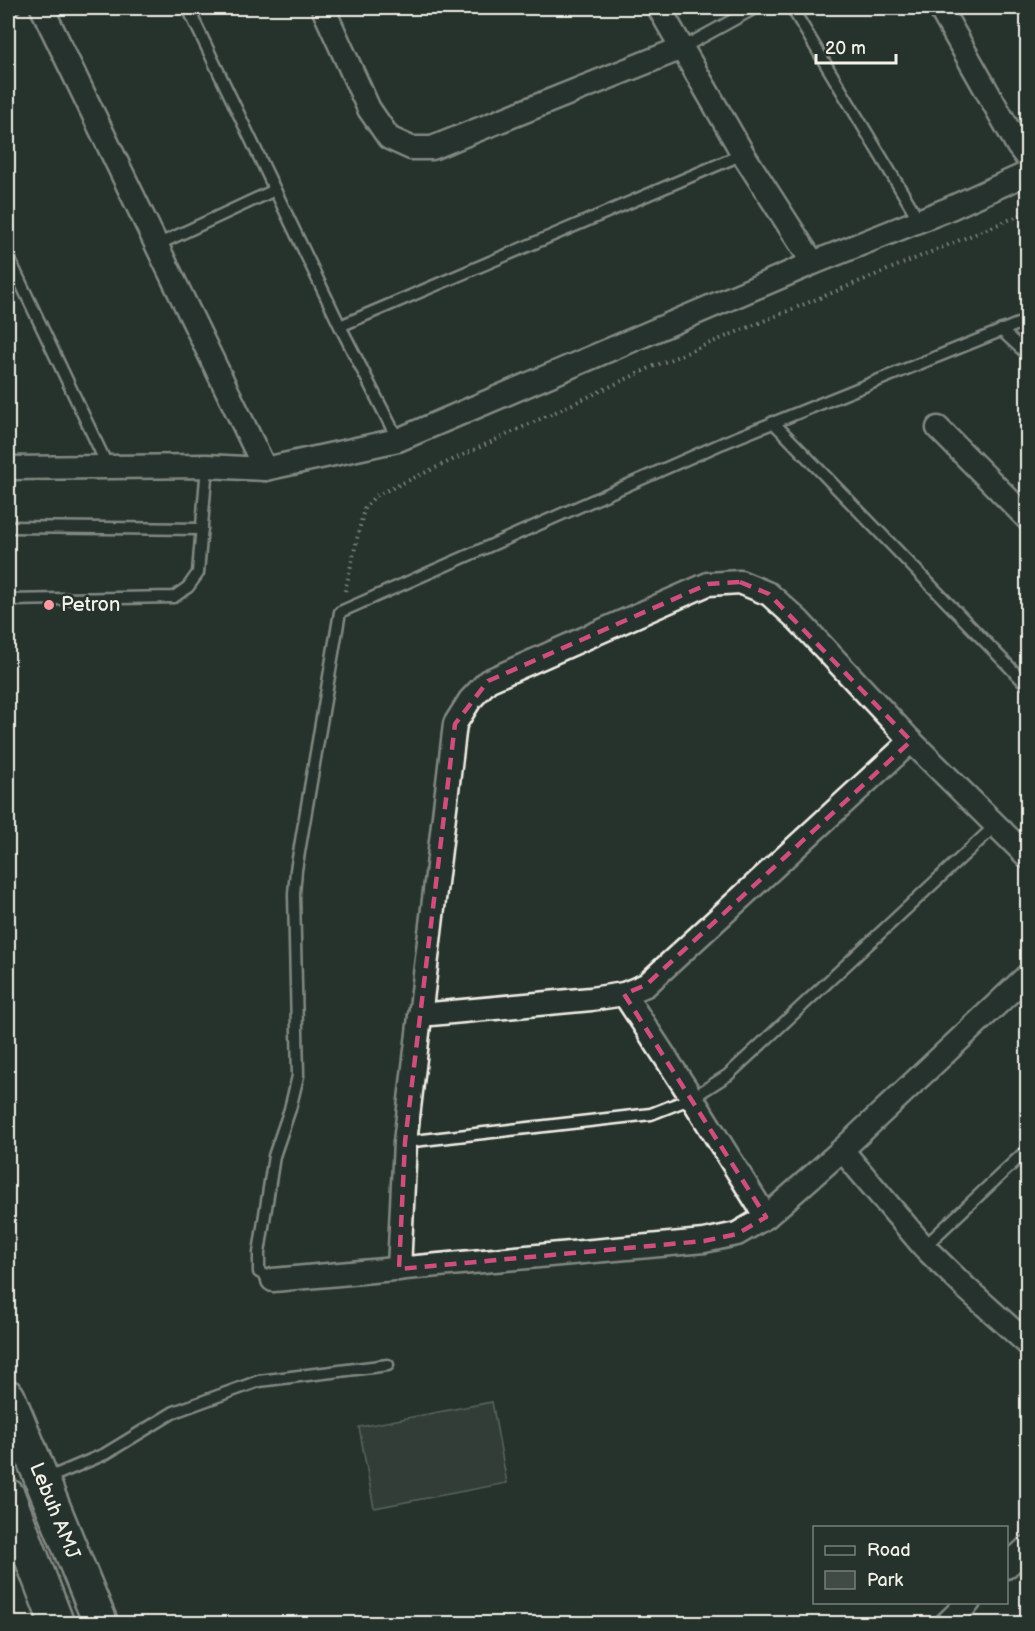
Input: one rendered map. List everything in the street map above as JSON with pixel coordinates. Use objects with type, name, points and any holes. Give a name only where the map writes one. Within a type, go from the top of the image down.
[{"type":"highway","name":"Lebuh AMJ","points":[[8,1397],[101,1623]]},
{"type":"highway","name":"Lebuh AMJ","points":[[8,1496],[57,1623]]},
{"type":"street","points":[[42,8],[265,469]]},
{"type":"street","points":[[323,8],[369,109],[389,138],[411,147],[432,147],[682,48]]},
{"type":"street","points":[[659,8],[743,154],[813,263]]},
{"type":"street","points":[[940,8],[1018,146],[1028,159]]},
{"type":"street","points":[[8,468],[207,466],[265,469],[398,441],[1028,173]]},
{"type":"street","points":[[938,428],[1028,519]]},
{"type":"street","points":[[399,1269],[405,1142],[455,724],[470,699],[488,681],[708,584],[740,582],[769,594],[798,620],[911,741],[1028,857]]},
{"type":"street","points":[[420,1015],[624,994],[646,985],[911,741]]},
{"type":"street","points":[[273,1280],[704,1241],[737,1234],[765,1217],[842,1150],[1028,975]]},
{"type":"street","points":[[624,994],[692,1098],[765,1217]]},
{"type":"street","points":[[842,1150],[924,1247],[1028,1344]]},
{"type":"street","points":[[1008,1565],[1028,1547]]},
{"type":"street","points":[[946,1623],[967,1604]]},
{"type":"lane","points":[[8,10],[14,8]]},
{"type":"lane","points":[[188,8],[340,326],[398,441]]},
{"type":"lane","points":[[682,48],[756,8]]},
{"type":"lane","points":[[792,8],[919,220]]},
{"type":"lane","points":[[340,326],[743,154]]},
{"type":"lane","points":[[157,245],[275,190]]},
{"type":"lane","points":[[8,256],[108,467]]},
{"type":"lane","points":[[273,1280],[260,1272],[259,1253],[274,1156],[298,1077],[294,894],[296,870],[340,612],[773,422],[1028,320]]},
{"type":"lane","points":[[1001,330],[1028,355]]},
{"type":"lane","points":[[773,422],[1028,686]]},
{"type":"lane","points":[[8,600],[174,597],[188,587],[198,573],[207,466]]},
{"type":"lane","points":[[8,527],[202,529]]},
{"type":"lane","points":[[405,1142],[651,1114],[692,1098],[728,1075],[996,825]]},
{"type":"lane","points":[[924,1247],[1028,1149]]},
{"type":"lane","points":[[42,1480],[105,1454],[174,1412],[259,1381],[388,1365]]},
{"type":"path","points":[[340,612],[364,509],[375,496],[652,367],[1028,212]]},
{"type":"highlighted area","points":[[740,582],[769,594],[911,741],[646,985],[624,994],[766,1217],[737,1234],[704,1241],[399,1269],[405,1142],[455,724],[488,681],[708,584]]},
{"type":"green space","points":[[492,1402],[507,1483],[374,1508],[359,1427]]},
{"type":"place","name":"Petron","points":[[49,605]]}]
